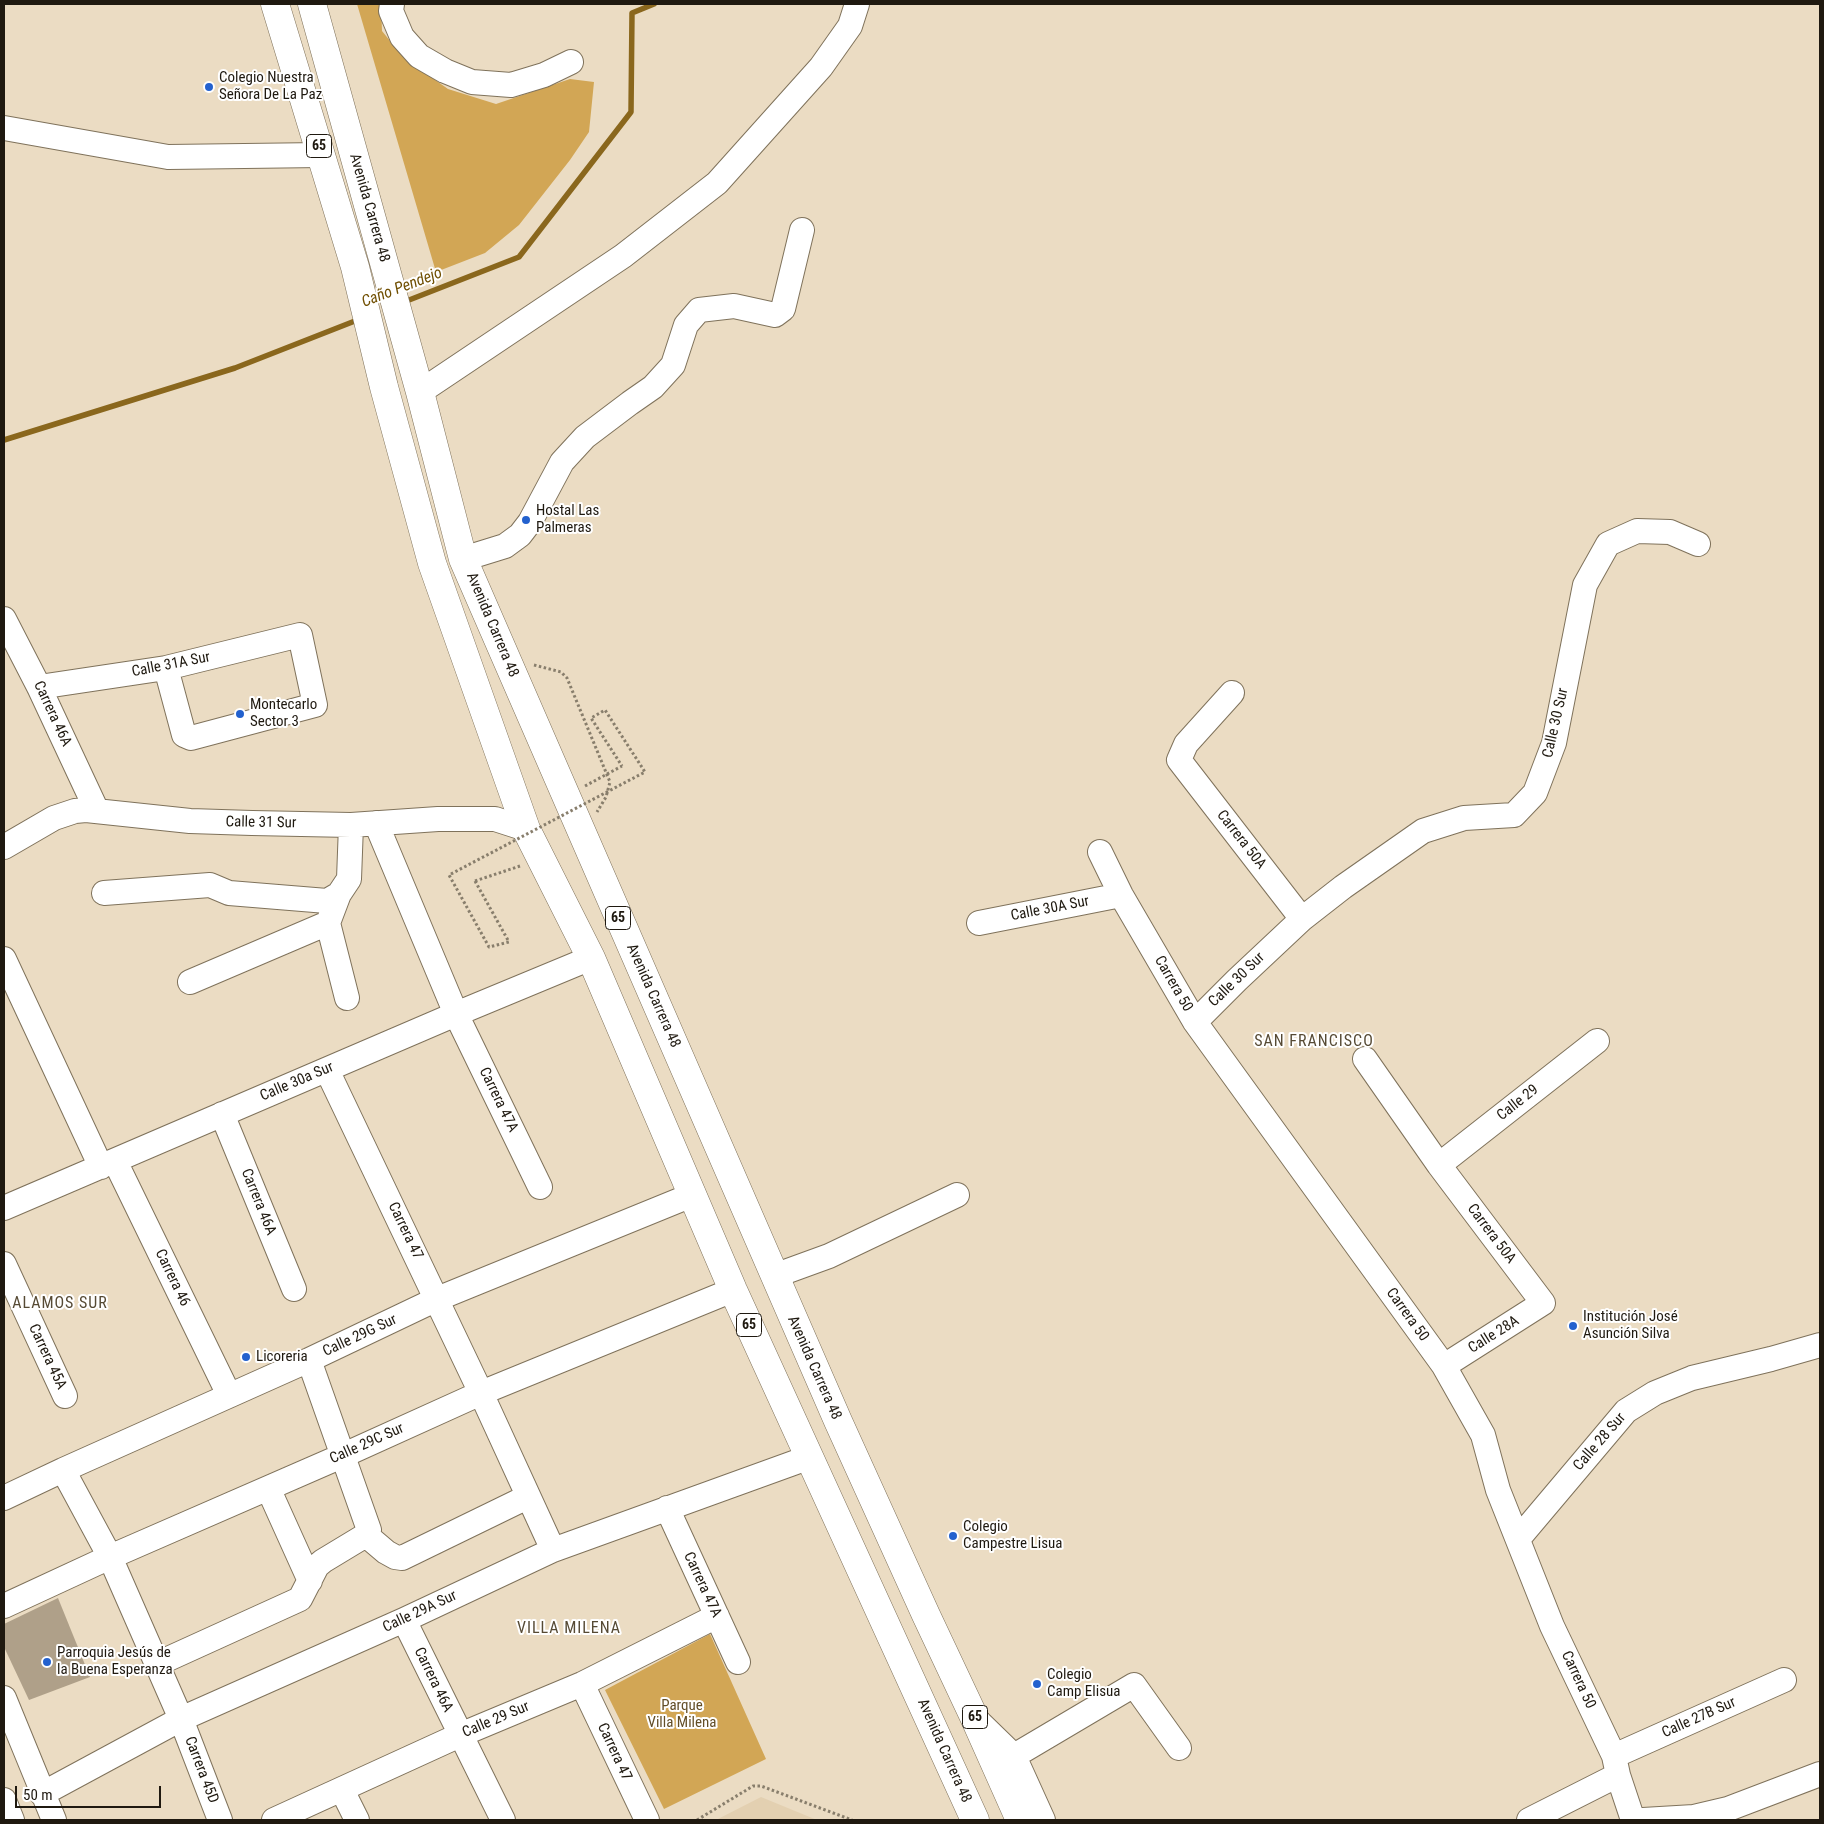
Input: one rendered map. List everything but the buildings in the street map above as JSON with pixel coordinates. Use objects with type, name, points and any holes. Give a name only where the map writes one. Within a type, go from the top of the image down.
[{"type":"main road","name":"Avenida Carrera 48","points":[[275,4],[360,288],[384,387],[432,563],[526,829],[591,958],[733,1290],[975,1820]]},
{"type":"main road","name":"Avenida Carrera 48","points":[[312,4],[417,382],[463,558],[774,1276],[1020,1820]]},
{"type":"street","points":[[392,4],[391,11],[402,37],[420,56],[445,71],[472,82],[511,85],[544,75],[571,62]]},
{"type":"street","points":[[417,382],[623,256],[717,183],[821,67],[850,26],[857,4]]},
{"type":"street","points":[[4,128],[168,157],[321,155]]},
{"type":"street","points":[[463,558],[505,546],[520,535],[530,522],[562,462],[585,437],[654,387],[673,365],[686,325],[699,310],[734,306],[776,315],[783,309],[802,230]]},
{"type":"street","name":"Calle 30 Sur","points":[[1196,1022],[1237,980],[1302,919],[1343,887],[1423,831],[1464,818],[1514,815],[1535,793],[1554,743],[1585,585],[1608,544],[1637,530],[1670,532],[1698,544]]},
{"type":"street","name":"Carrera 46A","points":[[4,619],[40,687],[97,811]]},
{"type":"street","name":"Calle 31A Sur","points":[[40,687],[166,668],[300,635],[315,705],[191,738],[184,735],[166,668]]},
{"type":"street","name":"Carrera 50A","points":[[1232,693],[1186,744],[1179,760],[1302,919]]},
{"type":"street","name":"Calle 31 Sur","points":[[4,847],[64,814],[86,810],[190,821],[351,825],[438,819],[496,819],[526,829]]},
{"type":"street","name":"Carrera 47A","points":[[376,823],[456,1014],[540,1187]]},
{"type":"street","points":[[347,998],[328,923],[339,894],[349,879],[351,825]]},
{"type":"street","name":"Carrera 50","points":[[1100,852],[1121,895],[1196,1022],[1444,1366],[1483,1435],[1498,1490],[1552,1626],[1616,1766],[1633,1820]]},
{"type":"street","points":[[104,894],[210,885],[229,893],[327,901],[339,894]]},
{"type":"street","name":"Calle 30A Sur","points":[[979,923],[1121,895]]},
{"type":"street","points":[[190,982],[328,923]]},
{"type":"street","name":"Calle 30a Sur","points":[[4,1208],[591,958]]},
{"type":"street","name":"Carrera 46","points":[[4,960],[229,1395]]},
{"type":"street","name":"Calle 29","points":[[1439,1165],[1597,1041]]},
{"type":"street","name":"Carrera 50A","points":[[1365,1059],[1439,1165],[1544,1303]]},
{"type":"street","name":"Carrera 47","points":[[327,1070],[438,1299],[553,1550]]},
{"type":"street","name":"Carrera 46A","points":[[222,1114],[294,1289]]},
{"type":"street","points":[[774,1276],[830,1256],[957,1194]]},
{"type":"street","name":"Calle 29G Sur","points":[[4,1498],[310,1360],[438,1299],[692,1195]]},
{"type":"street","name":"Carrera 45A","points":[[4,1264],[65,1396]]},
{"type":"street","name":"Calle 29C Sur","points":[[4,1606],[110,1557],[481,1393],[733,1290]]},
{"type":"street","name":"Calle 28A","points":[[1444,1366],[1544,1303]]},
{"type":"street","name":"Calle 28 Sur","points":[[1518,1539],[1626,1411],[1655,1393],[1692,1378],[1820,1345]]},
{"type":"street","points":[[168,1659],[300,1599],[317,1566],[366,1535],[369,1530],[310,1360]]},
{"type":"street","name":"Calle 29A Sur","points":[[42,1794],[181,1719],[404,1620],[553,1550],[810,1457]]},
{"type":"street","name":"Carrera 45D","points":[[63,1470],[110,1557],[181,1719],[220,1820]]},
{"type":"street","points":[[273,1499],[310,1582]]},
{"type":"street","points":[[366,1535],[386,1552],[395,1557],[402,1558],[516,1502]]},
{"type":"street","name":"Carrera 47A","points":[[667,1508],[738,1662]]},
{"type":"street","name":"Calle 29 Sur","points":[[274,1820],[460,1735],[582,1684],[717,1616]]},
{"type":"street","name":"Carrera 46A","points":[[404,1620],[503,1820]]},
{"type":"street","name":"Calle 27B Sur","points":[[1529,1820],[1616,1766],[1784,1680]]},
{"type":"street","name":"Carrera 47","points":[[582,1684],[647,1820]]},
{"type":"street","points":[[1014,1756],[1134,1685],[1179,1748]]},
{"type":"street","points":[[4,1698],[54,1820]]},
{"type":"street","points":[[975,1718],[1014,1756],[1043,1820]]},
{"type":"street","points":[[1643,1820],[1694,1817],[1728,1809],[1820,1774]]},
{"type":"street","points":[[342,1790],[357,1820]]},
{"type":"path","points":[[475,881],[509,942],[489,947],[449,875],[645,772],[605,710],[591,718],[622,766],[566,796]]},
{"type":"path","points":[[697,1820],[753,1786],[761,1786],[852,1820]]},
{"type":"shaded area","points":[[761,1797],[817,1820],[716,1820]]},
{"type":"green space","points":[[357,4],[381,4],[382,31],[404,58],[448,89],[496,104],[570,79],[594,82],[589,132],[570,160],[519,225],[485,253],[436,272]]},
{"type":"green space","name":"Parque Villa Milena","points":[[710,1634],[766,1759],[664,1809],[605,1690]]},
{"type":"waterway","name":"Caño Pendejo","points":[[404,302],[519,257],[631,112],[632,13],[654,4]]},
{"type":"waterway","name":"Caño Pendejo","points":[[4,440],[235,368],[360,319]]},
{"type":"place","name":"Colegio Nuestra Señora De La Paz","points":[[209,87]]},
{"type":"place","name":"Hostal Las Palmeras","points":[[526,520]]},
{"type":"place","name":"Montecarlo Sector 3","points":[[240,714]]},
{"type":"place","name":"Institución José Asunción Silva","points":[[1573,1326]]},
{"type":"place","name":"Licoreria","points":[[246,1357]]},
{"type":"place","name":"Colegio Campestre Lisua","points":[[953,1536]]},
{"type":"place","name":"Parroquia Jesús de la Buena Esperanza","points":[[47,1662]]},
{"type":"place","name":"Colegio Camp Elisua","points":[[1037,1684]]},
{"type":"district","name":"SAN FRANCISCO","points":[[1314,1042]]},
{"type":"district","name":"ALAMOS SUR","points":[[60,1304]]},
{"type":"district","name":"VILLA MILENA","points":[[569,1629]]}]
